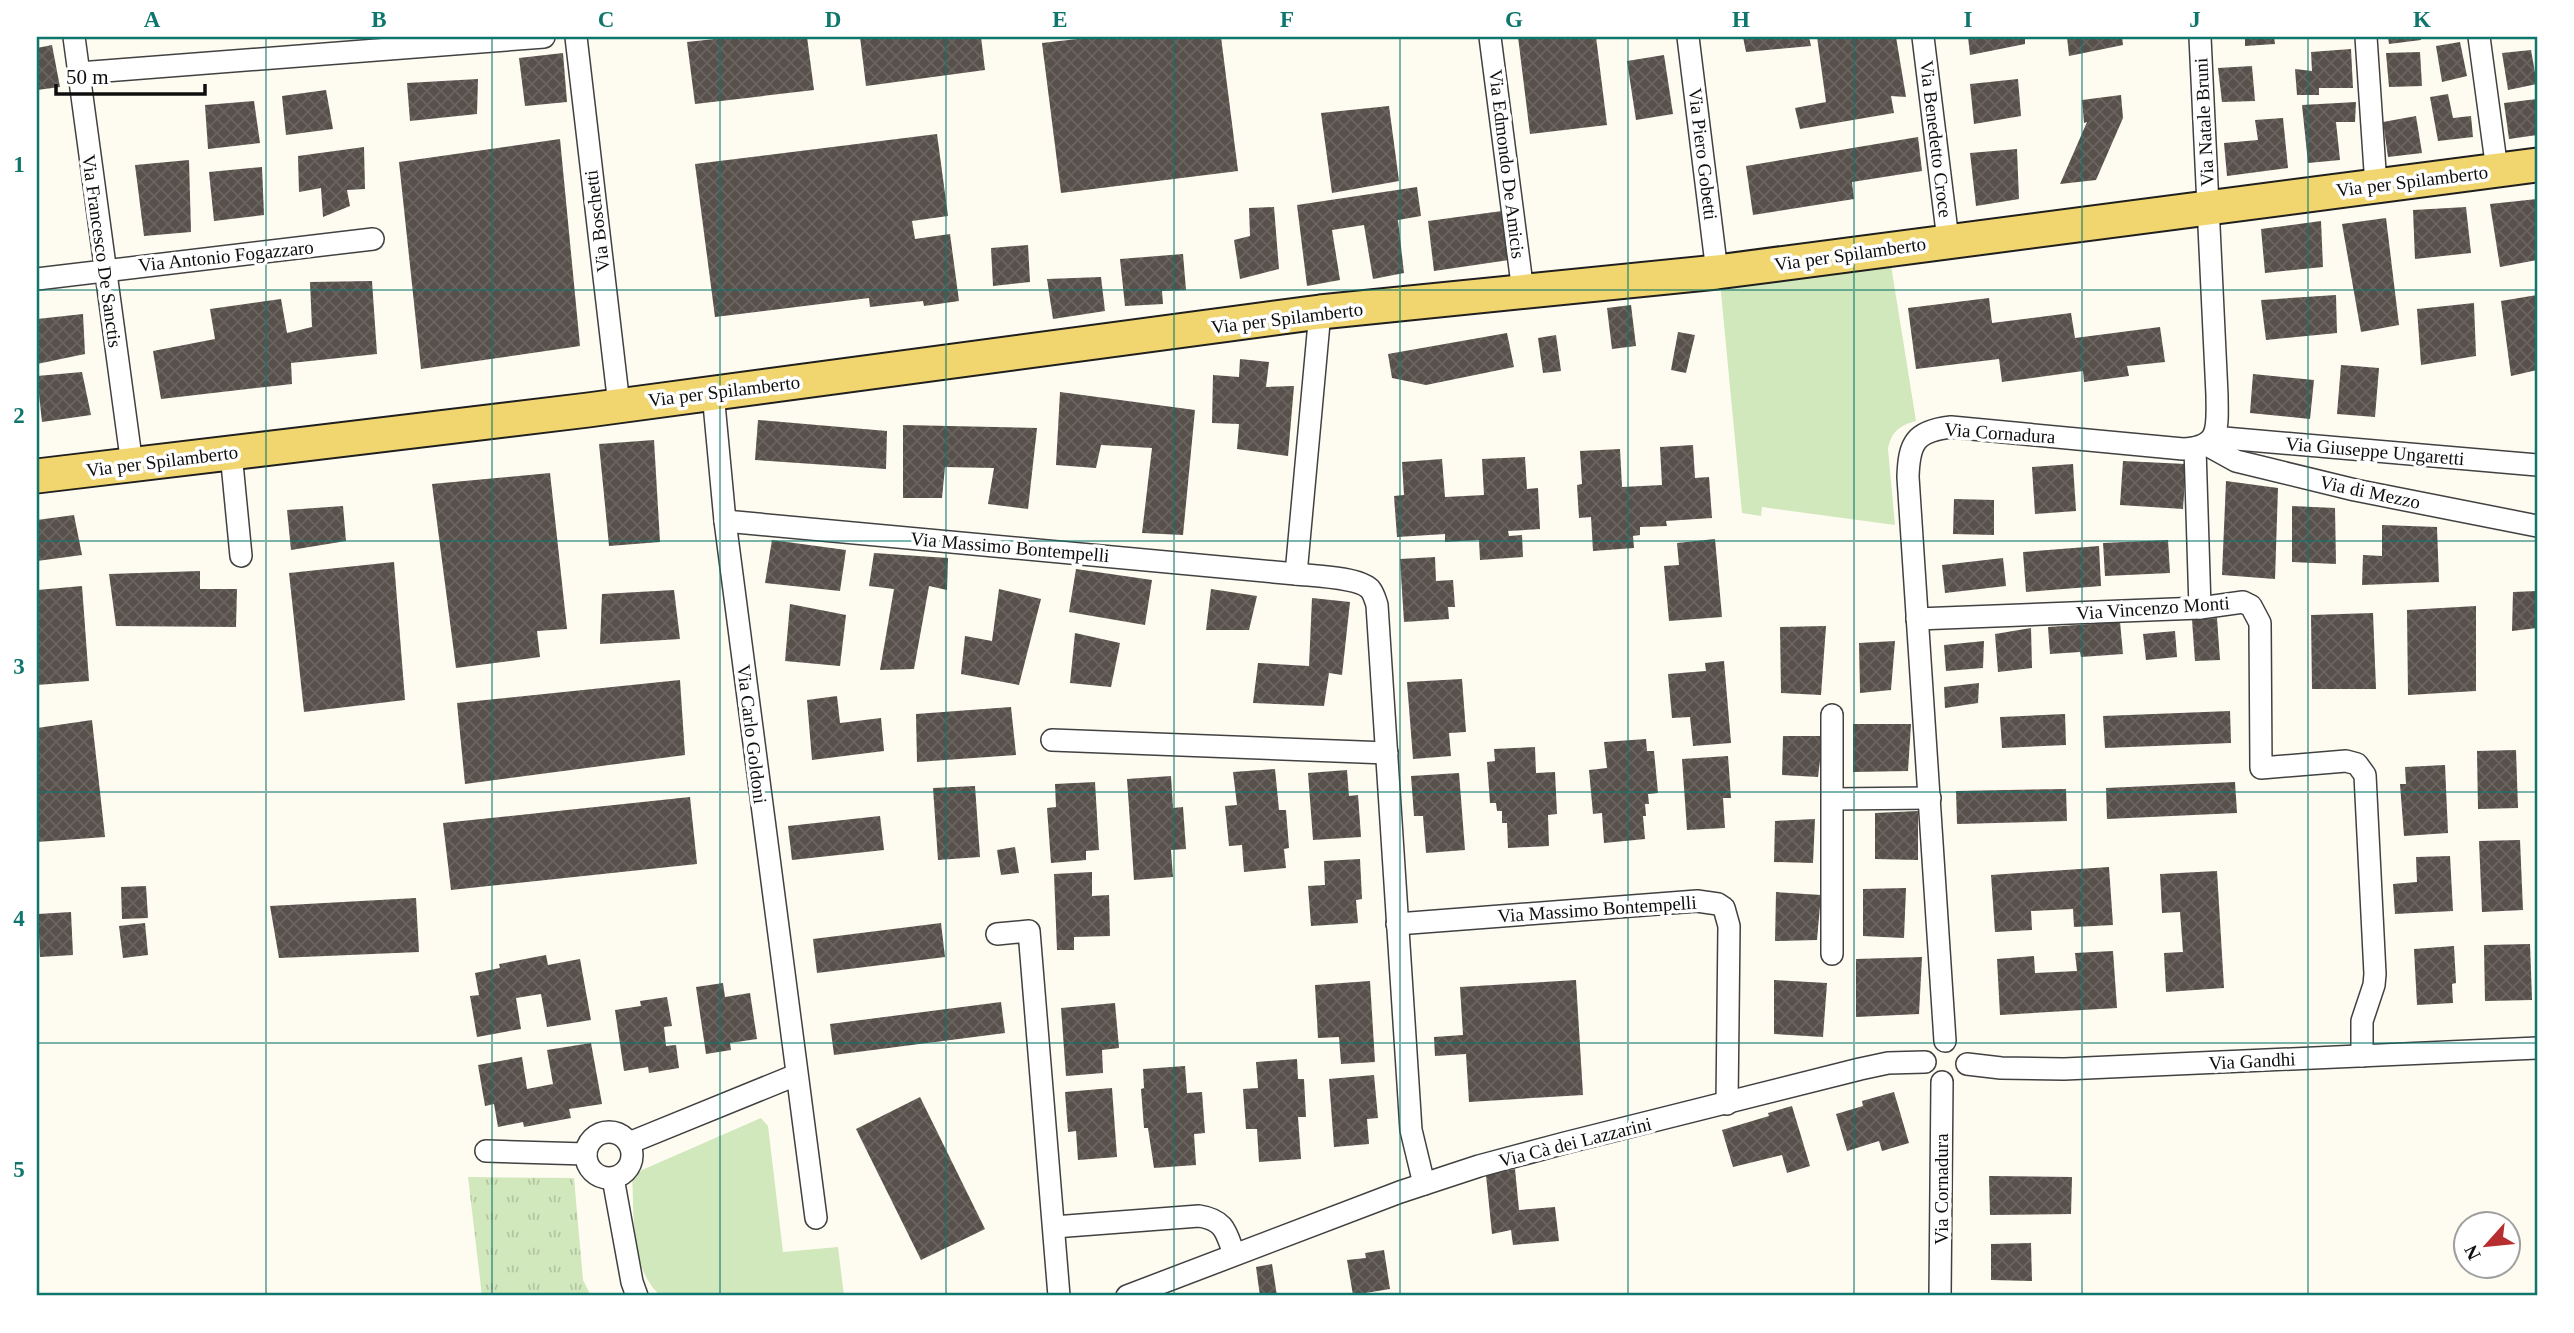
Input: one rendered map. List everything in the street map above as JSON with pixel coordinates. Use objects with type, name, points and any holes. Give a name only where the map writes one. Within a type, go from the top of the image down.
[{"type":"main road","name":"Via per Spilamberto","points":[[37,476],[713,393],[1320,312],[1717,272],[2537,164]]},
{"type":"street","name":"Via Francesco De Sanctis","points":[[74,37],[132,465]]},
{"type":"street","points":[[79,73],[544,37]]},
{"type":"street","name":"Via Boschetti","points":[[576,37],[619,405]]},
{"type":"street","name":"Via Edmondo De Amicis","points":[[1490,37],[1523,292]]},
{"type":"street","name":"Via Piero Gobetti","points":[[1688,37],[1717,272]]},
{"type":"street","name":"Via Benedetto Croce","points":[[1923,37],[1948,240]]},
{"type":"street","name":"Via Natale Bruni","points":[[2200,37],[2208,208]]},
{"type":"street","points":[[2366,37],[2376,186]]},
{"type":"street","points":[[2479,37],[2497,170]]},
{"type":"street","points":[[2200,608],[2205,443],[2217,427],[2208,208]]},
{"type":"street","name":"Via Antonio Fogazzaro","points":[[37,279],[373,239]]},
{"type":"street","points":[[1296,574],[1320,312]]},
{"type":"street","name":"Via Carlo Goldoni","points":[[713,393],[724,521],[816,1218]]},
{"type":"street","name":"Via Cornadura","points":[[1945,1041],[1908,477],[1910,450],[1915,440],[1925,433],[1951,427],[2205,443]]},
{"type":"street","name":"Via Giuseppe Ungaretti","points":[[2205,443],[2537,465]]},
{"type":"street","name":"Via di Mezzo","points":[[2205,443],[2236,461],[2355,490],[2537,526]]},
{"type":"street","points":[[231,453],[241,556]]},
{"type":"street","name":"Via Massimo Bontempelli","points":[[724,521],[1296,574],[1357,583],[1367,587],[1373,593],[1377,605],[1411,1130],[1424,1184]]},
{"type":"street","name":"Via Vincenzo Monti","points":[[1917,619],[2200,608],[2243,602],[2251,606],[2260,623],[2261,768],[2346,761],[2357,764],[2365,775],[2375,974],[2371,996],[2361,1021],[2361,1056]]},
{"type":"street","points":[[1832,715],[1832,954]]},
{"type":"street","points":[[1052,740],[1387,753]]},
{"type":"street","points":[[1833,799],[1930,798]]},
{"type":"street","name":"Via Massimo Bontempelli","points":[[1397,924],[1697,901],[1718,904],[1724,908],[1727,916],[1730,937],[1727,1104]]},
{"type":"street","points":[[997,934],[1029,931],[1059,1296]]},
{"type":"street","points":[[1945,1041],[1953,1042],[1964,1051],[1967,1064],[1961,1077],[1949,1083],[1930,1075],[1925,1062],[1931,1047],[1945,1041]]},
{"type":"street","name":"Via Gandhi","points":[[1967,1064],[2023,1069],[2064,1069],[2537,1048]]},
{"type":"street","name":"Via Cà dei Lazzarini","points":[[1127,1296],[1424,1184],[1565,1143],[1869,1067],[1888,1063],[1925,1062]]},
{"type":"street","points":[[629,1143],[796,1075]]},
{"type":"street","name":"Via Cornadura","points":[[1940,1296],[1942,1082]]},
{"type":"street","points":[[607,1132],[620,1135],[629,1143],[631,1162],[625,1172],[613,1178],[594,1172],[586,1161],[586,1154],[595,1137],[607,1132]]},
{"type":"street","points":[[486,1151],[586,1154]]},
{"type":"street","points":[[613,1178],[632,1282],[637,1296]]},
{"type":"street","points":[[1054,1227],[1199,1216],[1212,1218],[1222,1224],[1234,1254]]},
{"type":"green space","points":[[1890,259],[1916,421],[1897,430],[1888,449],[1895,525],[1762,507],[1761,516],[1742,513],[1720,282]]},
{"type":"green space","points":[[761,1118],[768,1126],[783,1252],[838,1247],[844,1296],[661,1296],[643,1271],[639,1257],[634,1225],[632,1178],[642,1170]]},
{"type":"green space","points":[[468,1177],[574,1178],[583,1280],[591,1296],[482,1296]]},
{"type":"building","points":[[733,37],[807,37],[814,90],[695,104],[687,42]]},
{"type":"building","points":[[860,37],[981,37],[985,70],[866,86]]},
{"type":"building","points":[[1095,37],[1221,37],[1238,171],[1061,193],[1042,43]]},
{"type":"building","points":[[1518,37],[1596,37],[1607,125],[1530,134]]},
{"type":"building","points":[[1743,37],[1809,37],[1811,46],[1746,52]]},
{"type":"building","points":[[1817,37],[1896,37],[1906,97],[1891,96],[1894,113],[1800,129],[1795,108],[1826,102]]},
{"type":"building","points":[[1968,37],[2025,37],[2025,44],[1970,55]]},
{"type":"building","points":[[2067,37],[2122,37],[2123,45],[2069,56]]},
{"type":"building","points":[[2245,37],[2274,37],[2275,44],[2245,46]]},
{"type":"building","points":[[2388,37],[2421,37],[2421,40],[2389,44]]},
{"type":"building","points":[[2460,42],[2467,76],[2442,82],[2436,46]]},
{"type":"building","points":[[52,45],[60,87],[37,90],[37,48]]},
{"type":"building","points":[[2351,49],[2353,88],[2319,88],[2319,95],[2297,95],[2295,69],[2312,71],[2311,52]]},
{"type":"building","points":[[2531,50],[2537,84],[2508,90],[2502,53]]},
{"type":"building","points":[[2420,52],[2422,86],[2389,87],[2386,53]]},
{"type":"building","points":[[563,53],[567,102],[525,106],[519,58]]},
{"type":"building","points":[[1664,55],[1673,114],[1636,120],[1627,61]]},
{"type":"building","points":[[2252,66],[2255,101],[2222,102],[2218,68]]},
{"type":"building","points":[[478,79],[477,114],[410,121],[407,83]]},
{"type":"building","points":[[2018,79],[2021,116],[1974,124],[1970,84]]},
{"type":"building","points":[[326,90],[333,129],[286,135],[282,96]]},
{"type":"building","points":[[2448,94],[2453,118],[2471,116],[2473,137],[2438,141],[2430,97]]},
{"type":"building","points":[[2121,95],[2123,118],[2096,180],[2060,184],[2087,122],[2084,123],[2082,100]]},
{"type":"building","points":[[2537,99],[2537,135],[2509,139],[2504,103]]},
{"type":"building","points":[[254,101],[260,143],[208,149],[205,105]]},
{"type":"building","points":[[2356,102],[2355,122],[2336,122],[2340,160],[2308,163],[2302,105]]},
{"type":"building","points":[[1389,106],[1399,181],[1332,193],[1321,113]]},
{"type":"building","points":[[2416,116],[2422,153],[2388,157],[2383,122]]},
{"type":"building","points":[[2283,118],[2288,168],[2227,176],[2224,143],[2258,140],[2255,120]]},
{"type":"building","points":[[937,134],[948,216],[912,221],[915,239],[950,234],[959,301],[924,306],[923,301],[870,307],[869,298],[715,317],[695,164]]},
{"type":"building","points":[[1918,137],[1922,171],[1852,182],[1854,199],[1753,215],[1746,166]]},
{"type":"building","points":[[560,139],[580,346],[421,369],[399,162]]},
{"type":"building","points":[[364,147],[365,189],[347,190],[350,206],[323,217],[321,188],[299,192],[298,156]]},
{"type":"building","points":[[2017,149],[2019,199],[1976,206],[1970,153]]},
{"type":"building","points":[[189,160],[191,232],[144,236],[135,165]]},
{"type":"building","points":[[262,167],[264,215],[214,221],[209,172]]},
{"type":"building","points":[[1417,187],[1421,216],[1398,220],[1404,273],[1373,279],[1364,225],[1332,230],[1340,280],[1307,286],[1297,205]]},
{"type":"building","points":[[2537,199],[2537,260],[2500,267],[2490,204]]},
{"type":"building","points":[[1274,207],[1279,269],[1240,279],[1234,240],[1250,236],[1249,208]]},
{"type":"building","points":[[2466,207],[2471,253],[2415,259],[2413,210]]},
{"type":"building","points":[[1502,211],[1509,260],[1434,271],[1428,221]]},
{"type":"building","points":[[2386,218],[2399,325],[2361,332],[2342,224]]},
{"type":"building","points":[[2321,221],[2323,267],[2265,273],[2261,229]]},
{"type":"building","points":[[1028,245],[1030,282],[993,286],[991,248]]},
{"type":"building","points":[[1183,254],[1186,290],[1162,291],[1163,304],[1125,306],[1120,259]]},
{"type":"building","points":[[1101,277],[1105,311],[1053,319],[1047,279]]},
{"type":"building","points":[[372,281],[377,354],[291,363],[292,384],[161,399],[153,351],[215,339],[210,309],[281,299],[287,333],[312,327],[310,282]]},
{"type":"building","points":[[2336,295],[2337,333],[2266,340],[2261,300]]},
{"type":"building","points":[[2537,295],[2537,370],[2511,376],[2501,301]]},
{"type":"building","points":[[1989,298],[1992,323],[2071,313],[2075,338],[2160,327],[2165,362],[2127,366],[2129,376],[2084,382],[2083,371],[2002,382],[1999,359],[1916,369],[1908,308]]},
{"type":"building","points":[[2474,303],[2476,356],[2421,365],[2417,309]]},
{"type":"building","points":[[1631,305],[1636,346],[1612,349],[1607,308]]},
{"type":"building","points":[[83,314],[85,354],[37,364],[37,319]]},
{"type":"building","points":[[1678,332],[1695,335],[1686,373],[1671,370]]},
{"type":"building","points":[[1507,333],[1514,367],[1426,385],[1392,378],[1388,354]]},
{"type":"building","points":[[1556,335],[1561,371],[1543,373],[1538,338]]},
{"type":"building","points":[[1240,359],[1269,362],[1266,387],[1294,386],[1288,456],[1237,449],[1239,424],[1212,423],[1213,375],[1239,377]]},
{"type":"building","points":[[2341,365],[2379,368],[2375,417],[2337,414]]},
{"type":"building","points":[[82,372],[91,415],[42,422],[37,376]]},
{"type":"building","points":[[2253,374],[2314,380],[2310,419],[2250,413]]},
{"type":"building","points":[[1060,392],[1195,410],[1183,535],[1142,533],[1152,448],[1101,445],[1096,468],[1056,465]]},
{"type":"building","points":[[758,420],[887,431],[886,469],[755,460]]},
{"type":"building","points":[[903,425],[1037,428],[1028,509],[988,504],[994,468],[945,467],[942,498],[903,498]]},
{"type":"building","points":[[654,440],[660,542],[609,546],[599,444]]},
{"type":"building","points":[[1693,445],[1695,478],[1709,477],[1712,518],[1666,521],[1667,526],[1640,527],[1640,535],[1633,536],[1634,548],[1593,551],[1591,517],[1579,518],[1577,485],[1582,484],[1580,451],[1620,449],[1622,487],[1662,485],[1660,447]]},
{"type":"building","points":[[1525,457],[1527,489],[1538,488],[1540,529],[1508,531],[1509,536],[1522,535],[1523,557],[1480,560],[1479,540],[1445,542],[1445,534],[1397,537],[1394,496],[1404,495],[1402,462],[1442,459],[1445,497],[1484,495],[1482,459]]},
{"type":"building","points":[[2123,461],[2186,464],[2183,509],[2120,505]]},
{"type":"building","points":[[2073,464],[2076,511],[2035,514],[2032,467]]},
{"type":"building","points":[[550,473],[567,629],[537,631],[540,657],[456,668],[432,484]]},
{"type":"building","points":[[2226,481],[2278,488],[2275,579],[2222,575]]},
{"type":"building","points":[[1954,499],[1994,500],[1994,535],[1953,534]]},
{"type":"building","points":[[343,506],[346,541],[291,550],[287,510]]},
{"type":"building","points":[[2292,506],[2335,508],[2336,564],[2292,562]]},
{"type":"building","points":[[74,515],[82,555],[37,561],[37,520]]},
{"type":"building","points":[[2382,525],[2437,527],[2439,582],[2362,585],[2363,555],[2382,556]]},
{"type":"building","points":[[1715,539],[1722,617],[1669,621],[1664,566],[1679,565],[1677,543]]},
{"type":"building","points":[[772,540],[846,550],[840,591],[765,583]]},
{"type":"building","points":[[2168,540],[2170,573],[2105,576],[2103,543]]},
{"type":"building","points":[[2099,546],[2101,586],[2026,592],[2023,552]]},
{"type":"building","points":[[874,553],[948,558],[947,590],[929,586],[914,669],[880,670],[894,589],[869,586]]},
{"type":"building","points":[[1435,557],[1436,581],[1453,580],[1455,607],[1448,607],[1449,619],[1404,622],[1400,559]]},
{"type":"building","points":[[2003,558],[2006,586],[1945,593],[1942,565]]},
{"type":"building","points":[[394,562],[405,700],[304,712],[289,573]]},
{"type":"building","points":[[1076,569],[1152,580],[1145,625],[1069,612]]},
{"type":"building","points":[[200,571],[200,589],[237,589],[236,627],[116,626],[109,574]]},
{"type":"building","points":[[82,586],[89,681],[37,685],[37,590]]},
{"type":"building","points":[[999,589],[1041,599],[1019,685],[961,674],[965,636],[992,641]]},
{"type":"building","points":[[1211,589],[1257,596],[1249,630],[1206,630]]},
{"type":"building","points":[[674,590],[680,639],[600,644],[602,594]]},
{"type":"building","points":[[2537,591],[2537,628],[2512,631],[2513,592]]},
{"type":"building","points":[[1312,598],[1350,602],[1342,675],[1329,673],[1324,706],[1253,703],[1258,663],[1309,666]]},
{"type":"building","points":[[790,604],[846,615],[840,666],[785,661]]},
{"type":"building","points":[[2476,606],[2476,691],[2408,695],[2407,610]]},
{"type":"building","points":[[2373,613],[2376,689],[2312,689],[2311,615]]},
{"type":"building","points":[[2217,618],[2220,660],[2195,661],[2192,620]]},
{"type":"building","points":[[2120,622],[2123,654],[2081,657],[2080,652],[2050,654],[2048,627]]},
{"type":"building","points":[[1826,626],[1821,695],[1781,693],[1780,627]]},
{"type":"building","points":[[2031,628],[2032,668],[1998,672],[1995,634]]},
{"type":"building","points":[[2175,631],[2177,657],[2146,660],[2143,634]]},
{"type":"building","points":[[1075,633],[1120,643],[1111,687],[1070,683]]},
{"type":"building","points":[[1895,641],[1891,690],[1860,693],[1859,643]]},
{"type":"building","points":[[1984,641],[1983,668],[1946,671],[1944,645]]},
{"type":"building","points":[[1724,661],[1731,743],[1693,746],[1690,717],[1672,718],[1668,674],[1706,671],[1705,663]]},
{"type":"building","points":[[1462,679],[1466,732],[1449,733],[1451,756],[1413,759],[1407,682]]},
{"type":"building","points":[[680,680],[685,755],[465,784],[457,703]]},
{"type":"building","points":[[1979,683],[1978,703],[1945,708],[1944,687]]},
{"type":"building","points":[[837,696],[840,723],[881,718],[884,751],[812,760],[807,700]]},
{"type":"building","points":[[1011,707],[1016,755],[917,762],[916,714]]},
{"type":"building","points":[[2230,711],[2231,743],[2105,748],[2103,716]]},
{"type":"building","points":[[2065,714],[2066,745],[2002,748],[2000,717]]},
{"type":"building","points":[[92,720],[105,837],[37,842],[37,728]]},
{"type":"building","points":[[1853,724],[1911,724],[1908,771],[1853,772]]},
{"type":"building","points":[[1783,736],[1823,736],[1818,777],[1782,775]]},
{"type":"building","points":[[1646,739],[1647,751],[1654,751],[1658,793],[1648,794],[1649,804],[1645,804],[1645,839],[1604,843],[1602,813],[1593,814],[1589,770],[1607,768],[1604,742]]},
{"type":"building","points":[[1535,747],[1536,773],[1555,772],[1557,814],[1548,815],[1549,846],[1508,848],[1507,823],[1502,823],[1502,811],[1497,811],[1496,803],[1490,803],[1487,762],[1495,761],[1494,749]]},
{"type":"building","points":[[2516,750],[2518,808],[2478,809],[2477,751]]},
{"type":"building","points":[[1728,756],[1731,798],[1723,798],[1725,828],[1687,830],[1682,759]]},
{"type":"building","points":[[2445,765],[2448,833],[2404,836],[2400,784],[2406,784],[2405,767]]},
{"type":"building","points":[[1275,769],[1279,810],[1286,810],[1289,848],[1284,849],[1286,868],[1244,872],[1242,845],[1229,846],[1225,806],[1237,805],[1233,772]]},
{"type":"building","points":[[1347,770],[1349,796],[1358,795],[1361,837],[1313,840],[1308,773]]},
{"type":"building","points":[[1459,773],[1465,850],[1426,853],[1423,816],[1414,816],[1411,776]]},
{"type":"building","points":[[1171,776],[1173,808],[1183,807],[1186,849],[1171,850],[1173,877],[1134,880],[1127,779]]},
{"type":"building","points":[[1095,782],[1099,850],[1086,851],[1086,860],[1051,863],[1047,808],[1056,807],[1055,784]]},
{"type":"building","points":[[2235,782],[2237,813],[2107,819],[2106,788]]},
{"type":"building","points":[[975,786],[980,857],[938,860],[933,788]]},
{"type":"building","points":[[2066,789],[2067,821],[1957,824],[1956,791]]},
{"type":"building","points":[[690,797],[697,864],[451,890],[443,823]]},
{"type":"building","points":[[1918,811],[1918,860],[1875,859],[1875,813]]},
{"type":"building","points":[[880,816],[884,850],[792,860],[788,826]]},
{"type":"building","points":[[1815,819],[1813,863],[1774,862],[1775,821]]},
{"type":"building","points":[[2520,840],[2523,910],[2482,912],[2479,841]]},
{"type":"building","points":[[1015,847],[1019,873],[1001,875],[997,850]]},
{"type":"building","points":[[2450,856],[2453,911],[2395,914],[2393,884],[2417,882],[2416,857]]},
{"type":"building","points":[[1360,859],[1362,899],[1356,900],[1358,923],[1311,926],[1308,886],[1325,885],[1324,861]]},
{"type":"building","points":[[2109,867],[2113,925],[2074,927],[2073,909],[2031,911],[2032,930],[1995,932],[1991,875]]},
{"type":"building","points":[[2217,871],[2224,988],[2166,992],[2164,953],[2183,952],[2180,912],[2162,913],[2160,874]]},
{"type":"building","points":[[1092,872],[1092,896],[1109,895],[1110,936],[1074,937],[1074,950],[1057,950],[1054,874]]},
{"type":"building","points":[[146,886],[148,918],[122,919],[121,887]]},
{"type":"building","points":[[1906,888],[1904,938],[1863,936],[1863,889]]},
{"type":"building","points":[[1776,892],[1821,895],[1817,940],[1775,941]]},
{"type":"building","points":[[416,898],[419,952],[279,958],[270,906]]},
{"type":"building","points":[[71,912],[73,955],[40,957],[38,914]]},
{"type":"building","points":[[145,923],[148,955],[123,958],[119,926]]},
{"type":"building","points":[[941,923],[945,957],[817,973],[813,939]]},
{"type":"building","points":[[2530,944],[2532,1000],[2485,1001],[2484,945]]},
{"type":"building","points":[[2454,946],[2456,983],[2452,984],[2453,1003],[2417,1005],[2414,949]]},
{"type":"building","points":[[2113,951],[2117,1008],[2000,1015],[1997,959],[2034,956],[2035,973],[2077,971],[2075,953]]},
{"type":"building","points":[[546,955],[548,965],[580,959],[591,1020],[547,1027],[541,994],[516,998],[521,1029],[477,1037],[470,996],[479,995],[475,973],[500,968],[499,964]]},
{"type":"building","points":[[1922,957],[1919,1014],[1856,1017],[1856,959]]},
{"type":"building","points":[[1576,980],[1583,1095],[1469,1102],[1466,1054],[1435,1056],[1434,1037],[1463,1035],[1460,987]]},
{"type":"building","points":[[1774,980],[1827,983],[1823,1037],[1774,1034]]},
{"type":"building","points":[[1370,981],[1375,1062],[1341,1064],[1339,1037],[1318,1038],[1315,985]]},
{"type":"building","points":[[723,983],[725,997],[750,993],[757,1039],[730,1043],[731,1050],[706,1054],[696,987]]},
{"type":"building","points":[[667,997],[672,1026],[664,1027],[666,1046],[676,1045],[679,1068],[649,1073],[648,1067],[624,1071],[615,1010],[641,1006],[640,1001]]},
{"type":"building","points":[[1001,1002],[1005,1033],[834,1055],[830,1024]]},
{"type":"building","points":[[1115,1003],[1119,1048],[1102,1050],[1103,1073],[1066,1076],[1061,1008]]},
{"type":"building","points":[[591,1043],[602,1104],[569,1109],[571,1118],[524,1127],[523,1122],[498,1127],[494,1104],[485,1106],[478,1065],[522,1057],[527,1089],[553,1084],[547,1050]]},
{"type":"building","points":[[1297,1059],[1298,1079],[1304,1079],[1306,1117],[1298,1117],[1301,1159],[1259,1162],[1257,1129],[1246,1129],[1243,1089],[1258,1088],[1256,1062]]},
{"type":"building","points":[[1185,1066],[1187,1093],[1202,1092],[1205,1133],[1194,1134],[1196,1165],[1154,1168],[1148,1128],[1144,1128],[1141,1089],[1144,1088],[1143,1069]]},
{"type":"building","points":[[1374,1075],[1378,1118],[1367,1119],[1369,1144],[1334,1147],[1329,1079]]},
{"type":"building","points":[[1112,1088],[1117,1157],[1078,1160],[1076,1131],[1068,1132],[1065,1092]]},
{"type":"building","points":[[1894,1092],[1909,1143],[1882,1151],[1879,1141],[1847,1151],[1836,1114],[1863,1106],[1862,1101]]},
{"type":"building","points":[[920,1097],[985,1229],[921,1260],[856,1129]]},
{"type":"building","points":[[1792,1106],[1810,1166],[1787,1173],[1782,1155],[1733,1167],[1722,1130]]},
{"type":"building","points":[[1515,1169],[1519,1210],[1555,1207],[1559,1241],[1513,1245],[1511,1230],[1492,1234],[1486,1175]]},
{"type":"building","points":[[1989,1176],[2072,1177],[2071,1214],[1990,1215]]},
{"type":"building","points":[[2031,1243],[2032,1281],[1991,1280],[1991,1244]]},
{"type":"building","points":[[1384,1250],[1390,1289],[1353,1295],[1347,1260],[1366,1258],[1365,1253]]},
{"type":"building","points":[[1272,1264],[1277,1296],[1260,1296],[1256,1267]]}]
